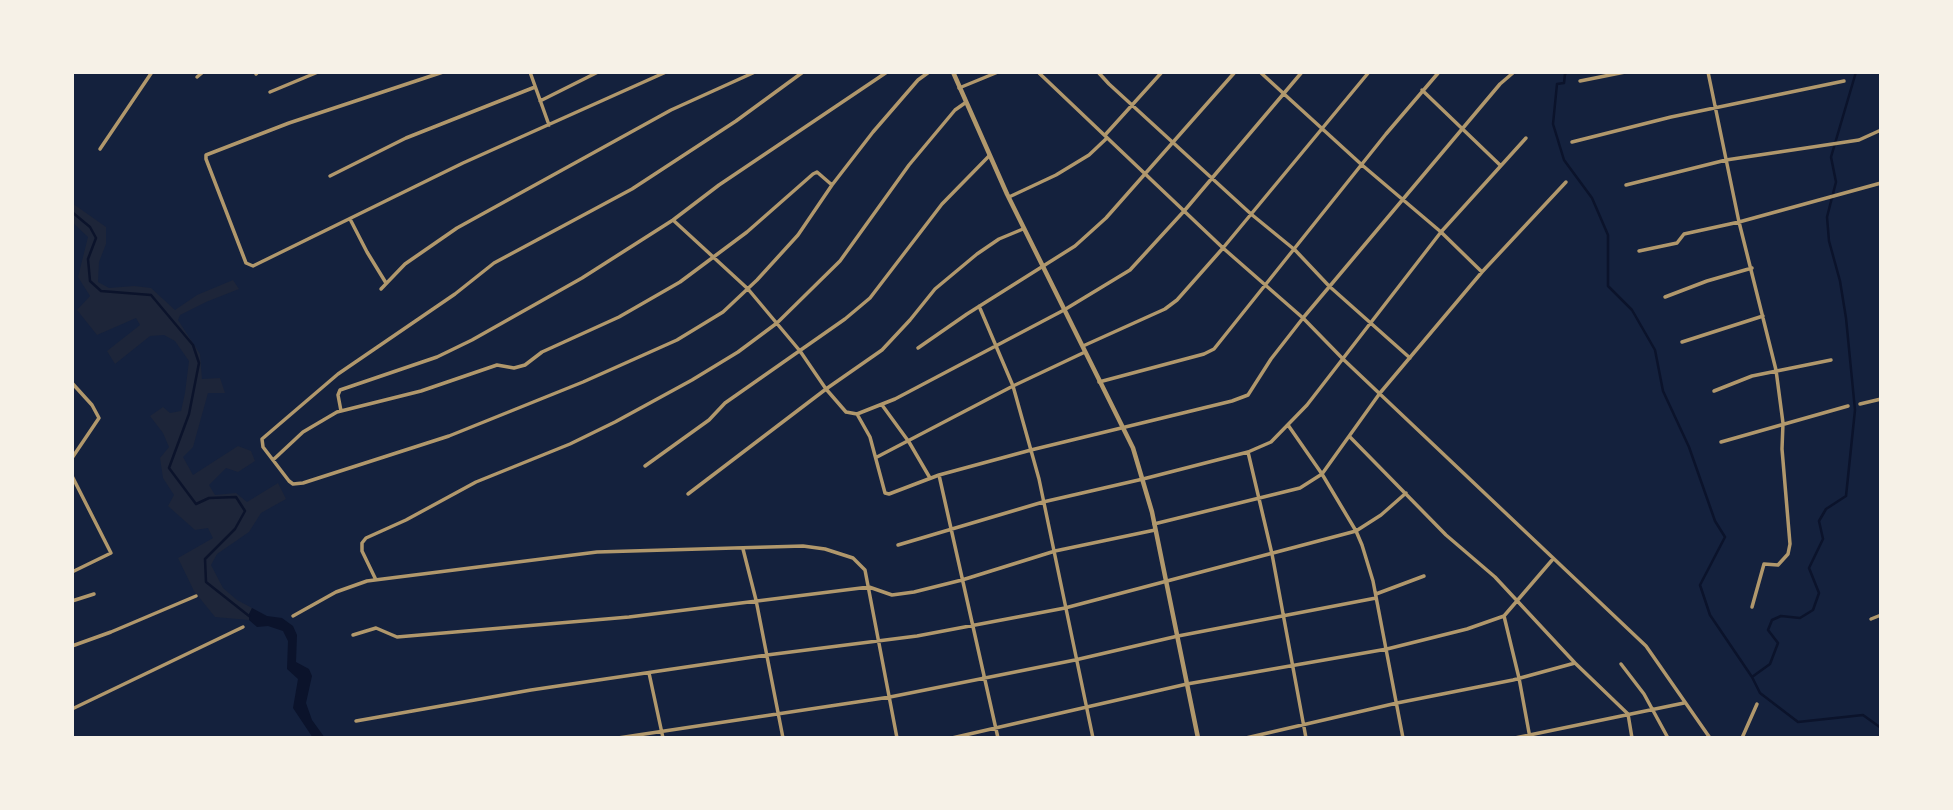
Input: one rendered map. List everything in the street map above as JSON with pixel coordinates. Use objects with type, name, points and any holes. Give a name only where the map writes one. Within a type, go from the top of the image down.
[{"type":"street","points":[[100,149],[152,72]]},
{"type":"street","points":[[197,77],[203,72]]},
{"type":"street","points":[[270,92],[318,72]]},
{"type":"street","points":[[443,72],[277,128],[206,156],[249,266],[463,163],[666,72]]},
{"type":"street","points":[[530,72],[549,125]]},
{"type":"street","points":[[540,101],[598,72]]},
{"type":"street","points":[[381,289],[405,264],[469,221],[671,110],[755,72]]},
{"type":"street","points":[[803,72],[736,121],[632,189],[494,263],[455,294],[338,374],[262,439],[263,447],[289,481],[293,484],[303,483],[449,436],[583,382],[677,340],[723,312],[748,289],[798,235],[832,185],[909,90],[929,72]]},
{"type":"street","points":[[341,411],[338,395],[340,390],[425,361],[472,340],[582,278],[673,220],[719,185],[887,72]]},
{"type":"street","points":[[953,72],[989,156],[1124,428],[1143,479],[1198,738]]},
{"type":"street","points":[[959,88],[998,72]]},
{"type":"street","points":[[1038,72],[1223,248],[1303,318],[1646,646],[1710,738]]},
{"type":"street","points":[[1098,72],[1410,358]]},
{"type":"street","points":[[1009,197],[1089,155],[1162,72]]},
{"type":"street","points":[[918,348],[1075,246],[1106,218],[1235,72]]},
{"type":"street","points":[[1260,72],[1441,232],[1482,272]]},
{"type":"street","points":[[673,220],[748,289],[846,412],[857,414],[882,405],[1064,310],[1129,270],[1185,210],[1302,72]]},
{"type":"street","points":[[877,457],[1165,309],[1177,300],[1369,72]]},
{"type":"street","points":[[1099,382],[1214,349],[1439,72]]},
{"type":"street","points":[[857,414],[870,437],[884,493],[887,494],[939,475],[1248,395],[1271,359],[1329,286],[1500,84],[1514,72]]},
{"type":"street","points":[[1580,81],[1625,72]]},
{"type":"street","points":[[1708,72],[1739,222],[1776,370],[1783,423],[1782,449],[1790,544],[1788,554],[1778,565],[1765,564],[1752,607]]},
{"type":"street","points":[[1572,142],[1844,81]]},
{"type":"street","points":[[330,176],[427,128],[535,87]]},
{"type":"street","points":[[1422,90],[1500,165]]},
{"type":"street","points":[[376,580],[362,551],[362,543],[366,538],[476,482],[570,444],[615,422],[715,366],[777,323],[840,261],[909,165],[955,110],[965,103]]},
{"type":"street","points":[[1626,185],[1726,160],[1859,140],[1881,130]]},
{"type":"street","points":[[898,545],[1044,502],[1248,452],[1271,442],[1343,359],[1441,232],[1526,138]]},
{"type":"street","points":[[645,466],[709,420],[725,403],[845,319],[870,298],[942,204],[989,156]]},
{"type":"street","points":[[273,460],[303,432],[322,419],[341,411],[421,391],[497,365],[520,367],[542,352],[619,317],[680,282],[747,232],[813,174],[817,172],[832,185]]},
{"type":"street","points":[[354,635],[376,628],[397,637],[603,620],[869,587],[892,595],[962,580],[1055,551],[1300,488],[1322,474],[1380,393],[1482,272],[1566,182]]},
{"type":"street","points":[[1639,251],[1677,243],[1684,234],[1838,197],[1881,183]]},
{"type":"street","points":[[350,219],[366,252],[386,283]]},
{"type":"street","points":[[688,494],[882,350],[935,289],[977,254],[999,239],[1025,228]]},
{"type":"street","points":[[1665,297],[1752,268]]},
{"type":"street","points":[[979,306],[1013,386],[1031,450],[1055,551],[1075,660],[1093,738]]},
{"type":"street","points":[[1682,342],[1763,316]]},
{"type":"street","points":[[1714,391],[1776,370],[1831,360]]},
{"type":"street","points":[[72,383],[92,405],[99,418],[72,458]]},
{"type":"street","points":[[1860,404],[1881,399]]},
{"type":"street","points":[[882,405],[930,478]]},
{"type":"street","points":[[1721,442],[1848,406]]},
{"type":"street","points":[[1288,425],[1322,474],[1356,531],[1376,596],[1403,738]]},
{"type":"street","points":[[1350,437],[1446,535],[1496,577],[1574,663],[1628,713],[1632,738]]},
{"type":"street","points":[[1248,452],[1272,554],[1306,738]]},
{"type":"street","points":[[939,475],[998,738]]},
{"type":"street","points":[[72,476],[111,553],[72,572]]},
{"type":"street","points":[[356,721],[531,690],[879,639],[917,636],[1065,608],[1356,531],[1381,515],[1406,493]]},
{"type":"street","points":[[293,616],[351,585],[597,552],[803,547],[838,552],[853,558],[864,568],[897,738]]},
{"type":"street","points":[[743,548],[783,738]]},
{"type":"street","points":[[953,738],[1186,684],[1387,649],[1467,629],[1504,616],[1553,559]]},
{"type":"street","points":[[618,738],[662,736],[778,713],[890,697],[1075,660],[1376,596],[1424,576]]},
{"type":"street","points":[[72,601],[94,594]]},
{"type":"street","points":[[72,646],[195,596]]},
{"type":"street","points":[[1871,619],[1881,615]]},
{"type":"street","points":[[1504,616],[1519,678],[1529,737]]},
{"type":"street","points":[[72,709],[243,627]]},
{"type":"street","points":[[1246,738],[1519,678],[1574,663]]},
{"type":"street","points":[[1621,664],[1644,694],[1668,738]]},
{"type":"street","points":[[649,673],[662,736]]},
{"type":"street","points":[[1515,738],[1685,702]]},
{"type":"street","points":[[1742,738],[1757,704]]},
{"type":"shaded area","points":[[72,203],[106,227],[106,244],[99,262],[98,282],[109,288],[151,288],[175,310],[197,295],[233,280],[239,289],[180,315],[178,320],[200,354],[202,379],[220,378],[225,393],[208,393],[193,447],[183,457],[193,475],[238,446],[251,451],[255,461],[238,472],[226,468],[209,485],[215,495],[236,493],[247,502],[278,483],[286,499],[261,513],[249,532],[217,554],[211,565],[223,588],[252,608],[249,620],[215,617],[194,591],[178,558],[213,538],[208,528],[195,530],[168,506],[174,495],[163,478],[160,458],[169,447],[163,433],[150,416],[163,407],[170,413],[181,411],[189,361],[175,341],[164,335],[150,336],[115,364],[107,351],[140,325],[136,318],[97,335],[77,310],[90,296],[78,277],[88,237],[72,222]]},
{"type":"shaded area","points":[[252,608],[267,616],[282,618],[293,626],[297,635],[296,662],[309,669],[312,676],[306,703],[312,720],[325,738],[313,738],[293,708],[298,679],[287,669],[288,641],[283,631],[268,626],[257,627],[249,620]]},
{"type":"waterway","points":[[1568,72],[1565,74],[1564,83],[1557,84],[1553,124],[1564,160],[1592,198],[1608,235],[1608,286],[1632,310],[1655,350],[1663,391],[1689,447],[1715,521],[1725,537],[1700,585],[1710,615],[1760,693],[1798,722],[1863,715],[1881,728]]},
{"type":"waterway","points":[[1752,677],[1770,664],[1778,643],[1768,630],[1772,620],[1781,616],[1800,618],[1813,610],[1819,593],[1809,568],[1823,539],[1819,521],[1826,509],[1846,496],[1855,410],[1846,318],[1840,281],[1829,241],[1827,217],[1836,182],[1831,157],[1856,72]]},
{"type":"waterway","points":[[72,212],[90,227],[96,238],[88,259],[90,281],[101,291],[151,295],[193,345],[199,363],[189,414],[169,468],[196,504],[209,498],[236,497],[245,511],[235,529],[205,559],[206,582],[249,616]]}]
